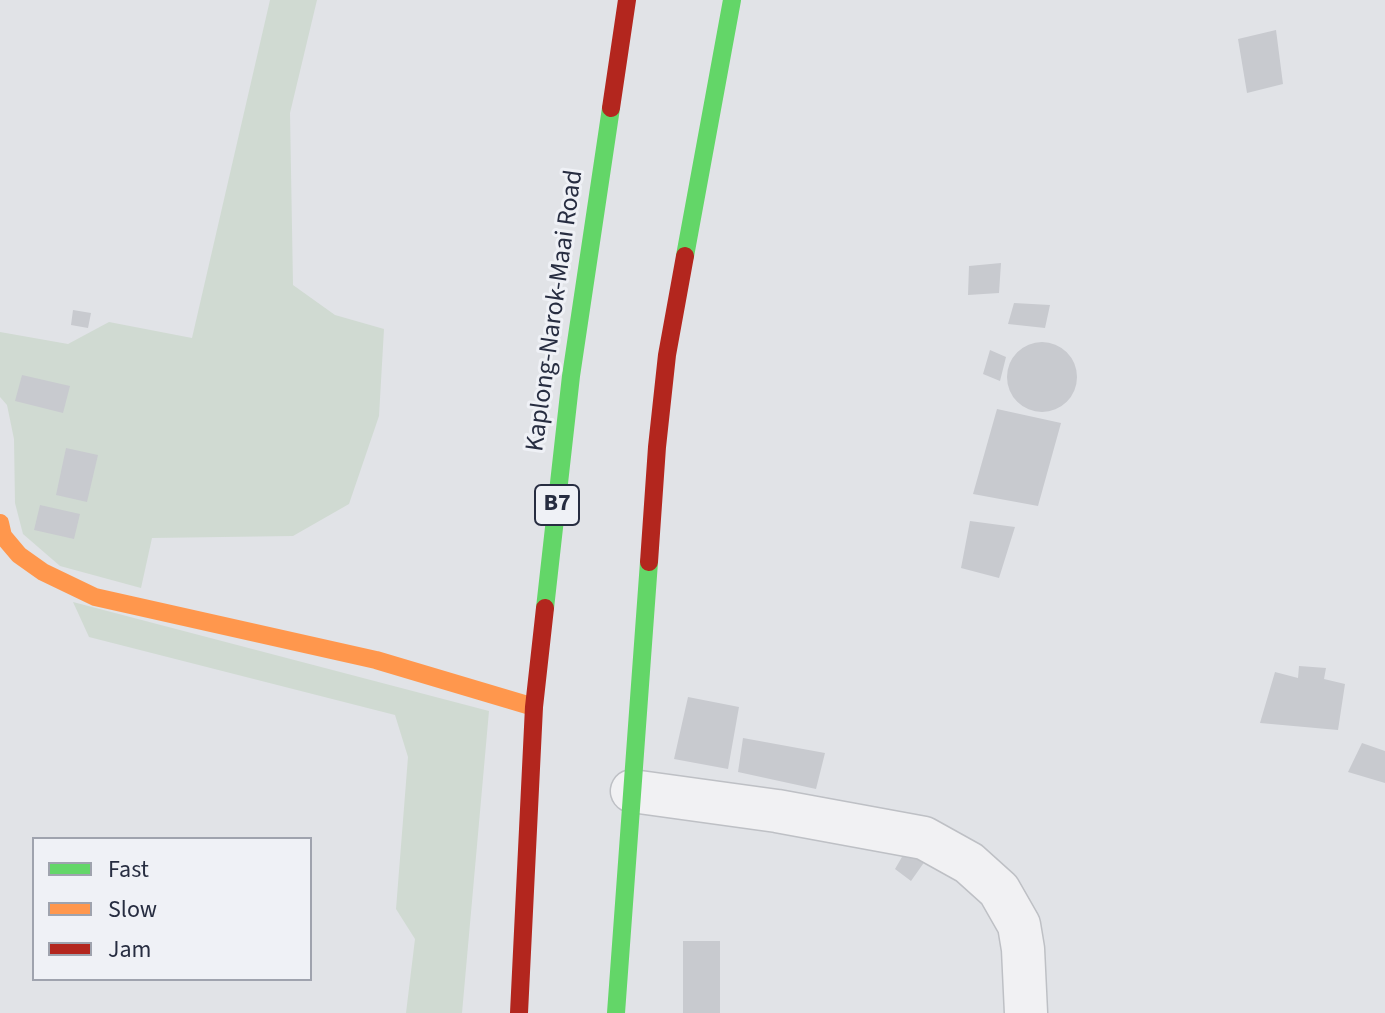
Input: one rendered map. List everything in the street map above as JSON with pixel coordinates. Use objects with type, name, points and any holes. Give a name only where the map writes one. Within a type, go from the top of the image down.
[{"type":"main road","name":"Kaplong-Narok-Maai Road","points":[[519,1013],[534,707],[571,376],[627,0]]},
{"type":"main road","points":[[616,1013],[657,447],[667,355],[732,0]]},
{"type":"main road","points":[[0,523],[3,536],[16,553],[54,578],[95,597],[376,660],[534,707]]},
{"type":"street","points":[[632,791],[762,809],[924,838],[946,850],[969,863],[999,890],[1019,925],[1026,1013]]},
{"type":"shaded area","points":[[270,0],[317,0],[290,113],[293,285],[335,315],[384,329],[379,416],[349,504],[293,536],[152,538],[141,588],[60,566],[23,534],[15,503],[14,439],[7,405],[0,397],[0,332],[68,344],[109,322],[192,338]]},
{"type":"shaded area","points":[[73,602],[489,711],[462,1013],[406,1013],[415,939],[396,909],[408,757],[395,715],[89,637]]},
{"type":"building","points":[[1276,30],[1283,84],[1247,93],[1238,39]]},
{"type":"building","points":[[1001,263],[999,293],[968,295],[969,266]]},
{"type":"building","points":[[1014,303],[1050,305],[1045,328],[1008,324]]},
{"type":"building","points":[[73,310],[91,313],[88,328],[71,325]]},
{"type":"building","points":[[1049,342],[1071,357],[1077,377],[1075,391],[1067,402],[1056,410],[1035,412],[1017,402],[1009,391],[1007,370],[1017,352],[1028,344]]},
{"type":"building","points":[[990,350],[1006,357],[1000,381],[983,374]]},
{"type":"building","points":[[22,375],[70,386],[63,413],[15,401]]},
{"type":"building","points":[[997,409],[1061,423],[1038,506],[973,494]]},
{"type":"building","points":[[66,448],[98,455],[87,502],[56,495]]},
{"type":"building","points":[[40,505],[80,514],[74,539],[34,530]]},
{"type":"building","points":[[970,521],[1015,527],[999,578],[961,568]]},
{"type":"building","points":[[1299,666],[1326,668],[1324,679],[1345,684],[1338,730],[1260,723],[1275,672],[1298,678]]},
{"type":"building","points":[[688,697],[739,707],[728,769],[674,759]]},
{"type":"building","points":[[743,738],[825,753],[816,789],[738,772]]},
{"type":"building","points":[[1362,743],[1385,751],[1385,783],[1348,772]]},
{"type":"building","points":[[906,850],[930,854],[911,881],[895,869]]},
{"type":"building","points":[[683,941],[720,941],[720,1013],[683,1013]]},
{"type":"traffic: fast","points":[[685,256],[732,0]]},
{"type":"traffic: fast","points":[[545,608],[571,376],[611,108]]},
{"type":"traffic: fast","points":[[616,1013],[649,562]]},
{"type":"traffic: slow","points":[[0,523],[3,536],[19,555],[43,572],[95,597],[376,660],[534,707]]},
{"type":"traffic: jam","points":[[611,108],[627,0]]},
{"type":"traffic: jam","points":[[649,562],[667,355],[685,256]]},
{"type":"traffic: jam","points":[[519,1013],[534,707],[545,608]]}]
